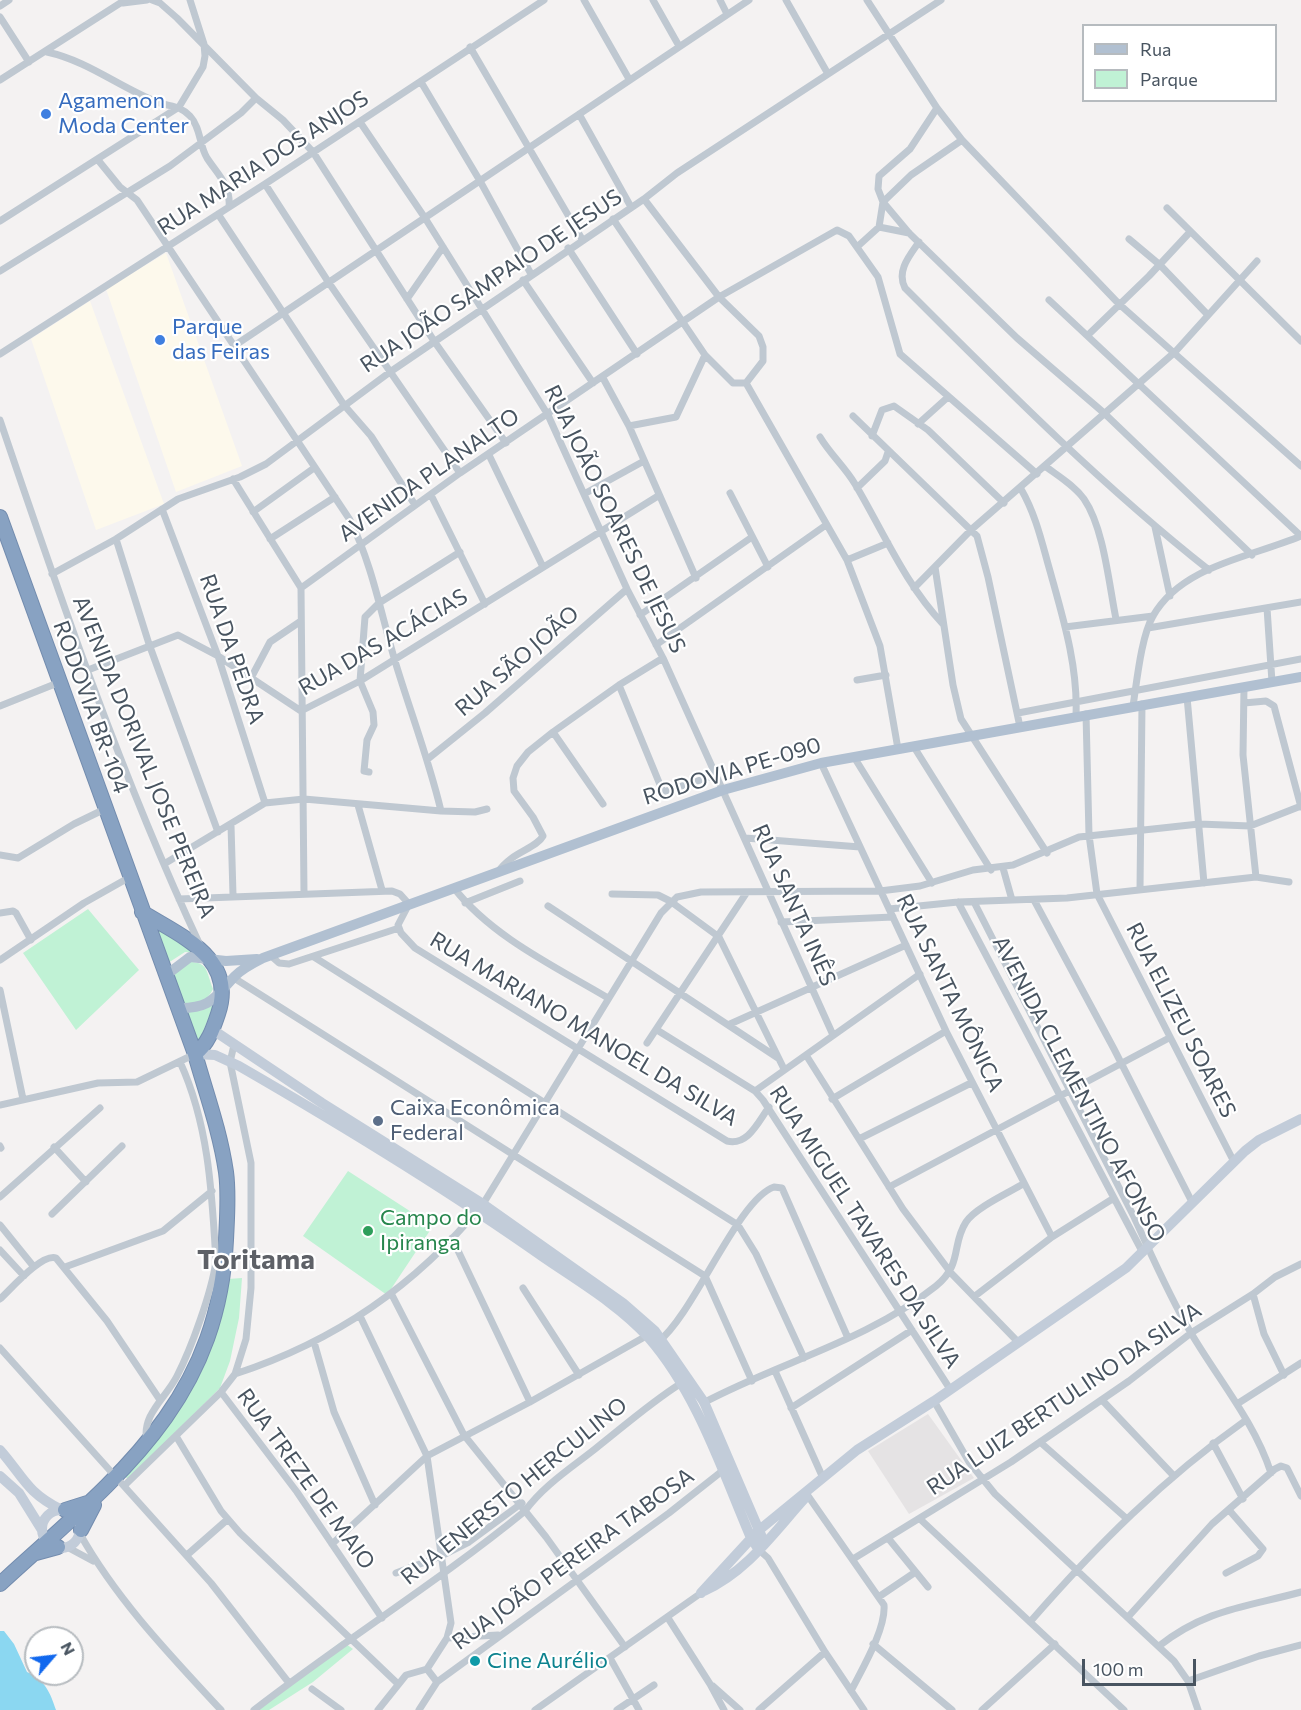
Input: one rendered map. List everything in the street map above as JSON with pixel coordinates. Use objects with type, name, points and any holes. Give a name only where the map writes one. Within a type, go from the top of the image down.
[{"type":"highway","name":"RODOVIA BR-104","points":[[0,517],[195,1054],[214,1113],[226,1174],[221,1259],[214,1320],[198,1363],[183,1393],[122,1481],[96,1497]]},
{"type":"highway","points":[[142,912],[206,955],[219,973],[224,991],[213,1030],[204,1046],[195,1054]]},
{"type":"highway","points":[[0,1584],[51,1540],[67,1512],[96,1497]]},
{"type":"highway","points":[[80,1532],[96,1497]]},
{"type":"highway","points":[[26,1560],[51,1540]]},
{"type":"main road","name":"RODOVIA PE-090","points":[[165,976],[184,959],[206,955],[237,961],[266,957],[723,790],[821,763],[1301,677]]},
{"type":"main road","name":"RODOVIA PE-090","points":[[177,1008],[199,1007],[210,1003],[234,978],[266,957]]},
{"type":"street","points":[[0,6],[9,0]]},
{"type":"street","points":[[0,80],[123,2],[149,0],[160,3],[256,98],[283,120],[313,152],[434,341],[506,443]]},
{"type":"street","points":[[0,221],[179,107],[203,67],[204,46],[190,0]]},
{"type":"street","name":"RUA MARIA DOS ANJOS","points":[[0,354],[230,207],[544,0]]},
{"type":"street","points":[[584,0],[629,80]]},
{"type":"street","points":[[653,0],[679,46]]},
{"type":"street","points":[[720,0],[728,14]]},
{"type":"street","points":[[234,346],[749,0]]},
{"type":"street","points":[[786,0],[828,74]]},
{"type":"street","points":[[867,0],[937,108],[962,140],[1119,304],[1301,466]]},
{"type":"street","name":"RUA JOÃO SAMPAIO DE JESUS","points":[[52,574],[116,539],[185,496],[233,479],[266,464],[390,372],[568,248],[644,199],[677,173],[939,1]]},
{"type":"street","points":[[0,17],[29,62]]},
{"type":"street","points":[[470,47],[582,239]]},
{"type":"street","points":[[47,52],[66,56],[91,67],[157,102],[179,107],[194,122],[207,158],[228,188],[230,207]]},
{"type":"street","points":[[421,82],[480,181],[531,274]]},
{"type":"street","points":[[0,271],[128,193],[201,143],[256,98]]},
{"type":"street","points":[[937,108],[910,149],[879,176],[878,189],[883,202],[909,233],[1017,338],[1104,413],[1252,555]]},
{"type":"street","points":[[579,114],[631,207]]},
{"type":"street","name":"RUA JOÃO SOARES DE JESUS","points":[[360,122],[425,218],[548,415],[627,589],[663,658],[723,790]]},
{"type":"street","points":[[962,140],[911,175],[883,202],[879,228],[857,247],[881,285],[900,354],[1037,474]]},
{"type":"street","points":[[98,160],[137,200],[298,440],[362,543],[395,660],[429,758],[441,811]]},
{"type":"street","points":[[265,184],[329,283],[460,473]]},
{"type":"street","points":[[644,199],[719,297],[761,341],[763,361],[746,383]]},
{"type":"street","points":[[1167,208],[1301,341]]},
{"type":"street","points":[[218,214],[344,405],[371,436],[415,505]]},
{"type":"street","points":[[613,219],[705,356],[733,383],[746,383]]},
{"type":"street","points":[[879,228],[909,233]]},
{"type":"street","name":"AVENIDA PLANALTO","points":[[301,588],[460,473],[719,297],[792,258],[837,230],[849,236],[857,247]]},
{"type":"street","points":[[1088,335],[1160,265],[1190,232]]},
{"type":"street","points":[[1129,239],[1160,265],[1207,314]]},
{"type":"street","points":[[919,242],[906,262],[902,282],[1002,386],[1155,527],[1209,570]]},
{"type":"street","points":[[407,299],[443,247]]},
{"type":"street","points":[[568,248],[637,354]]},
{"type":"street","points":[[914,588],[972,529],[1021,489],[1175,352],[1257,261]]},
{"type":"street","points":[[523,280],[593,383]]},
{"type":"street","points":[[1048,300],[1301,536],[1209,570],[1170,596],[1153,615],[1148,628],[1136,690],[1141,831],[1140,889]]},
{"type":"street","points":[[629,426],[676,417],[705,356]]},
{"type":"street","points":[[603,378],[629,426],[696,578]]},
{"type":"street","points":[[746,383],[847,560],[877,634],[898,749]]},
{"type":"street","points":[[918,424],[948,398]]},
{"type":"street","points":[[872,436],[882,410],[890,406],[918,424],[1004,503]]},
{"type":"street","points":[[853,416],[888,452],[972,529],[980,545],[988,577],[1020,727]]},
{"type":"street","name":"AVENIDA DORIVAL JOSE PEREIRA","points":[[0,420],[52,574],[88,670],[164,864],[206,955]]},
{"type":"street","points":[[820,437],[857,488],[914,588],[943,624]]},
{"type":"street","points":[[857,488],[885,461],[888,452]]},
{"type":"street","points":[[489,455],[543,567]]},
{"type":"street","points":[[584,494],[644,461]]},
{"type":"street","points":[[1045,466],[1074,488],[1088,506],[1098,533],[1116,620]]},
{"type":"street","points":[[253,512],[314,468]]},
{"type":"street","points":[[233,479],[301,588],[304,893]]},
{"type":"street","name":"RUA ELIZEU SOARES","points":[[1021,489],[1034,515],[1065,627],[1081,715],[1089,835],[1097,894],[1234,1162]]},
{"type":"street","points":[[730,493],[768,567]]},
{"type":"street","points":[[431,495],[485,604]]},
{"type":"street","name":"RUA DAS ACÁCIAS","points":[[88,670],[149,644],[178,635],[218,656],[302,711],[395,660],[658,496]]},
{"type":"street","points":[[270,539],[335,497]]},
{"type":"street","name":"RUA DA PEDRA","points":[[162,509],[218,656],[265,803]]},
{"type":"street","points":[[656,645],[826,525]]},
{"type":"street","points":[[1155,527],[1170,596]]},
{"type":"street","points":[[640,615],[752,537]]},
{"type":"street","points":[[116,539],[149,644],[218,832]]},
{"type":"street","points":[[847,560],[888,543]]},
{"type":"street","points":[[369,772],[364,771],[365,749],[374,725],[373,712],[360,681],[365,617],[379,603],[460,552]]},
{"type":"street","points":[[935,567],[957,708],[970,736],[1047,853]]},
{"type":"street","name":"RUA SÃO JOÃO","points":[[429,758],[485,713],[627,589]]},
{"type":"street","points":[[1148,628],[1301,602]]},
{"type":"street","points":[[1267,608],[1272,682]]},
{"type":"street","points":[[1065,627],[1153,615]]},
{"type":"street","points":[[251,678],[270,642],[301,621]]},
{"type":"street","points":[[498,872],[508,858],[542,839],[543,832],[514,791],[513,778],[523,757],[619,685],[663,658]]},
{"type":"street","points":[[1018,713],[1301,659]]},
{"type":"street","points":[[857,680],[886,675]]},
{"type":"street","points":[[0,706],[60,682]]},
{"type":"street","points":[[619,685],[663,792],[716,775]]},
{"type":"street","points":[[1244,687],[1244,755],[1256,877]]},
{"type":"street","points":[[1187,697],[1204,883]]},
{"type":"street","points":[[235,1374],[314,1342],[360,1317],[392,1295],[452,1238],[480,1207],[670,901],[677,897],[701,892],[880,891],[932,883],[973,870],[1003,868],[1089,835],[1199,824],[1250,826],[1301,806],[1274,706],[1266,700],[1244,703]]},
{"type":"street","points":[[554,732],[603,804]]},
{"type":"street","points":[[914,747],[991,870]]},
{"type":"street","points":[[854,757],[932,883]]},
{"type":"street","name":"RUA SANTA MÔNICA","points":[[821,763],[971,1083],[1052,1237]]},
{"type":"street","name":"RUA SANTA INÊS","points":[[723,790],[833,1035]]},
{"type":"street","points":[[164,864],[265,803],[304,799],[441,811],[475,812],[488,809]]},
{"type":"street","points":[[358,805],[382,890]]},
{"type":"street","points":[[0,855],[18,858],[74,824],[105,809]]},
{"type":"street","points":[[231,825],[233,896]]},
{"type":"street","points":[[745,838],[860,847]]},
{"type":"street","points":[[1003,868],[1012,900]]},
{"type":"street","points":[[0,960],[84,903],[130,877]]},
{"type":"street","points":[[890,909],[958,902],[1034,900],[1256,877],[1289,882]]},
{"type":"street","points":[[465,903],[520,881]]},
{"type":"street","points":[[454,888],[465,903],[504,933],[608,998]]},
{"type":"street","points":[[179,899],[382,890],[400,894],[409,904]]},
{"type":"street","points":[[647,1043],[747,892]]},
{"type":"street","points":[[612,894],[651,893],[670,901],[719,937],[783,1070]]},
{"type":"street","points":[[1034,900],[1122,1064],[1192,1202]]},
{"type":"street","name":"AVENIDA CLEMENTINO AFONSO","points":[[958,902],[1114,1198],[1148,1253]]},
{"type":"street","name":"AVENIDA CLEMENTINO AFONSO","points":[[974,902],[1071,1091],[1148,1253]]},
{"type":"street","name":"RUA MARIANO MANOEL DA SILVA","points":[[409,904],[399,920],[399,928],[415,948],[726,1141],[736,1143],[750,1134],[769,1107]]},
{"type":"street","points":[[548,906],[631,962],[730,1024],[778,1058]]},
{"type":"street","points":[[0,914],[13,911],[16,913],[31,940]]},
{"type":"street","points":[[781,922],[893,917]]},
{"type":"street","points":[[266,957],[279,963],[289,964],[399,928]]},
{"type":"street","points":[[730,1024],[758,1014],[906,945]]},
{"type":"street","points":[[314,957],[738,1225],[756,1254],[804,1358]]},
{"type":"street","points":[[754,1091],[920,974]]},
{"type":"street","points":[[234,978],[705,1276],[752,1381]]},
{"type":"street","points":[[0,990],[23,1100]]},
{"type":"street","points":[[1026,1029],[1036,1023]]},
{"type":"street","points":[[213,1030],[480,1207],[655,1338],[700,1405],[761,1546],[851,1691],[859,1708]]},
{"type":"street","name":"RUA MIGUEL TAVARES DA SILVA","points":[[657,1030],[754,1091],[769,1107],[950,1389]]},
{"type":"street","points":[[832,1099],[946,1031]]},
{"type":"street","points":[[889,1187],[1169,1038]]},
{"type":"street","points":[[122,1481],[177,1436],[221,1392],[235,1374],[246,1339],[251,1288],[250,1163],[230,1062],[234,1045]]},
{"type":"street","points":[[0,1106],[98,1083],[137,1082],[195,1054],[208,1053],[230,1062],[442,1183]]},
{"type":"street","points":[[806,1055],[889,1187],[951,1273],[1019,1343]]},
{"type":"street","points":[[147,1444],[147,1424],[177,1376],[221,1259],[199,1110],[180,1062]]},
{"type":"street","points":[[859,1139],[971,1083]]},
{"type":"street","points":[[0,1197],[100,1108]]},
{"type":"street","points":[[701,1593],[755,1534],[857,1450],[934,1401],[1148,1253],[1192,1202],[1259,1140],[1301,1119]]},
{"type":"street","points":[[52,1214],[122,1146]]},
{"type":"street","points":[[54,1147],[86,1182]]},
{"type":"street","points":[[700,1405],[901,1312],[951,1273],[965,1223],[1023,1184]]},
{"type":"street","points":[[332,1544],[427,1456],[579,1375],[655,1338],[705,1276],[738,1225],[765,1192],[771,1188],[782,1188],[848,1338]]},
{"type":"street","points":[[64,1267],[163,1231],[212,1191]]},
{"type":"street","points":[[975,1296],[1052,1237],[1114,1198]]},
{"type":"street","points":[[0,1225],[34,1267]]},
{"type":"street","points":[[452,1238],[530,1402]]},
{"type":"street","points":[[1,1252],[24,1276]]},
{"type":"street","points":[[1148,1253],[1191,1333],[1246,1419],[1263,1450],[1271,1473]]},
{"type":"street","points":[[0,1299],[34,1267],[53,1256],[107,1321],[160,1400]]},
{"type":"street","points":[[221,1259],[234,1256],[250,1260]]},
{"type":"street","name":"RUA LUIZ BERTULINO DA SILVA","points":[[853,1558],[920,1519],[1040,1442],[1102,1400],[1191,1333],[1301,1264]]},
{"type":"street","points":[[523,1288],[579,1375]]},
{"type":"street","points":[[1253,1294],[1264,1334],[1284,1375]]},
{"type":"street","points":[[392,1295],[464,1435],[578,1579],[625,1647]]},
{"type":"street","points":[[360,1317],[427,1456],[451,1623],[447,1638],[427,1669],[411,1673],[397,1683],[378,1710]]},
{"type":"street","points":[[791,1408],[912,1330]]},
{"type":"street","points":[[655,1338],[680,1384],[700,1405]]},
{"type":"street","points":[[314,1342],[334,1412],[375,1505]]},
{"type":"street","points":[[0,1348],[187,1555],[290,1683]]},
{"type":"street","points":[[1236,1404],[1300,1367]]},
{"type":"street","points":[[775,1371],[823,1478]]},
{"type":"street","name":"RUA ENERSTO HERCULINO","points":[[254,1710],[444,1575],[525,1511],[533,1500],[658,1398],[680,1384]]},
{"type":"street","name":"RUA TREZE DE MAIO","points":[[221,1392],[332,1544],[382,1618]]},
{"type":"street","points":[[1102,1400],[1173,1475]]},
{"type":"street","points":[[934,1401],[981,1479],[1159,1646],[1188,1681],[1198,1710]]},
{"type":"street","points":[[1030,1622],[1077,1568],[1126,1518],[1173,1475],[1246,1419]]},
{"type":"street","points":[[177,1436],[228,1519],[397,1683]]},
{"type":"street","points":[[1040,1442],[1126,1518]]},
{"type":"street","points":[[1213,1443],[1243,1499]]},
{"type":"street","points":[[0,1450],[26,1486],[45,1502],[67,1512],[98,1564],[165,1648],[221,1710]]},
{"type":"street","points":[[1128,1617],[1212,1524],[1271,1473],[1285,1466],[1301,1496]]},
{"type":"street","name":"RUA JOÃO PEREIRA TABOSA","points":[[419,1710],[437,1682],[498,1635],[669,1513],[726,1467]]},
{"type":"street","points":[[0,1476],[10,1484],[51,1540],[81,1552],[98,1564]]},
{"type":"street","points":[[10,1484],[18,1476]]},
{"type":"street","points":[[535,1710],[701,1593],[749,1562],[808,1491]]},
{"type":"street","points":[[808,1491],[880,1596],[885,1612],[851,1691]]},
{"type":"street","points":[[396,1573],[441,1556],[468,1542],[519,1503],[533,1500]]},
{"type":"street","points":[[32,1512],[45,1502]]},
{"type":"street","points":[[1226,1573],[1258,1556],[1263,1549],[1229,1510]]},
{"type":"street","points":[[187,1555],[228,1519]]},
{"type":"street","points":[[920,1519],[1125,1710]]},
{"type":"street","points":[[51,1540],[75,1542],[80,1532]]},
{"type":"street","points":[[888,1538],[914,1573],[928,1587]]},
{"type":"street","points":[[880,1596],[914,1573]]},
{"type":"street","points":[[1159,1646],[1176,1633],[1211,1614],[1301,1592]]},
{"type":"street","points":[[668,1618],[710,1684],[720,1709]]},
{"type":"street","points":[[447,1638],[498,1635]]},
{"type":"street","points":[[873,1644],[952,1710]]},
{"type":"street","points":[[982,1710],[1054,1644]]},
{"type":"street","points":[[1188,1681],[1259,1656],[1301,1645]]},
{"type":"street","points":[[759,1710],[825,1652]]},
{"type":"street","points":[[610,1658],[639,1710]]},
{"type":"street","points":[[427,1669],[437,1682]]},
{"type":"street","points":[[710,1684],[740,1710]]},
{"type":"street","points":[[617,1710],[654,1685]]},
{"type":"street","points":[[312,1689],[341,1710]]},
{"type":"shaded area","name":"Parque das Feiras","points":[[166,253],[242,466],[176,492],[106,289]]},
{"type":"shaded area","name":"Parque das Feiras","points":[[90,301],[164,504],[96,530],[31,339]]},
{"type":"shaded area","points":[[928,1414],[974,1478],[909,1514],[868,1451]]},
{"type":"green space","points":[[88,909],[139,970],[76,1030],[23,953]]},
{"type":"green space","points":[[156,928],[199,953],[185,952],[168,963]]},
{"type":"green space","points":[[183,962],[201,964],[207,971],[213,989],[201,1002],[183,1004],[172,972]]},
{"type":"green space","points":[[216,1001],[198,1043],[187,1012],[203,1010]]},
{"type":"green space","name":"Campo do Ipiranga","points":[[348,1171],[433,1226],[387,1295],[303,1236]]},
{"type":"green space","points":[[242,1278],[239,1318],[230,1361],[220,1388],[128,1479],[124,1476],[153,1443],[228,1279]]},
{"type":"green space","points":[[342,1641],[353,1649],[313,1682],[269,1710],[252,1710]]},
{"type":"water","points":[[0,1631],[4,1631],[14,1644],[24,1666],[24,1686],[45,1686],[56,1710],[0,1710]]},
{"type":"place","name":"Agamenon Moda Center","points":[[46,114]]},
{"type":"place","name":"Parque das Feiras","points":[[160,340]]},
{"type":"place","name":"Caixa Econômica Federal","points":[[378,1121]]},
{"type":"place","name":"Campo do Ipiranga","points":[[368,1231]]},
{"type":"place","name":"Cine Aurélio","points":[[475,1661]]},
{"type":"district","name":"Toritama","points":[[256,1260]]}]
